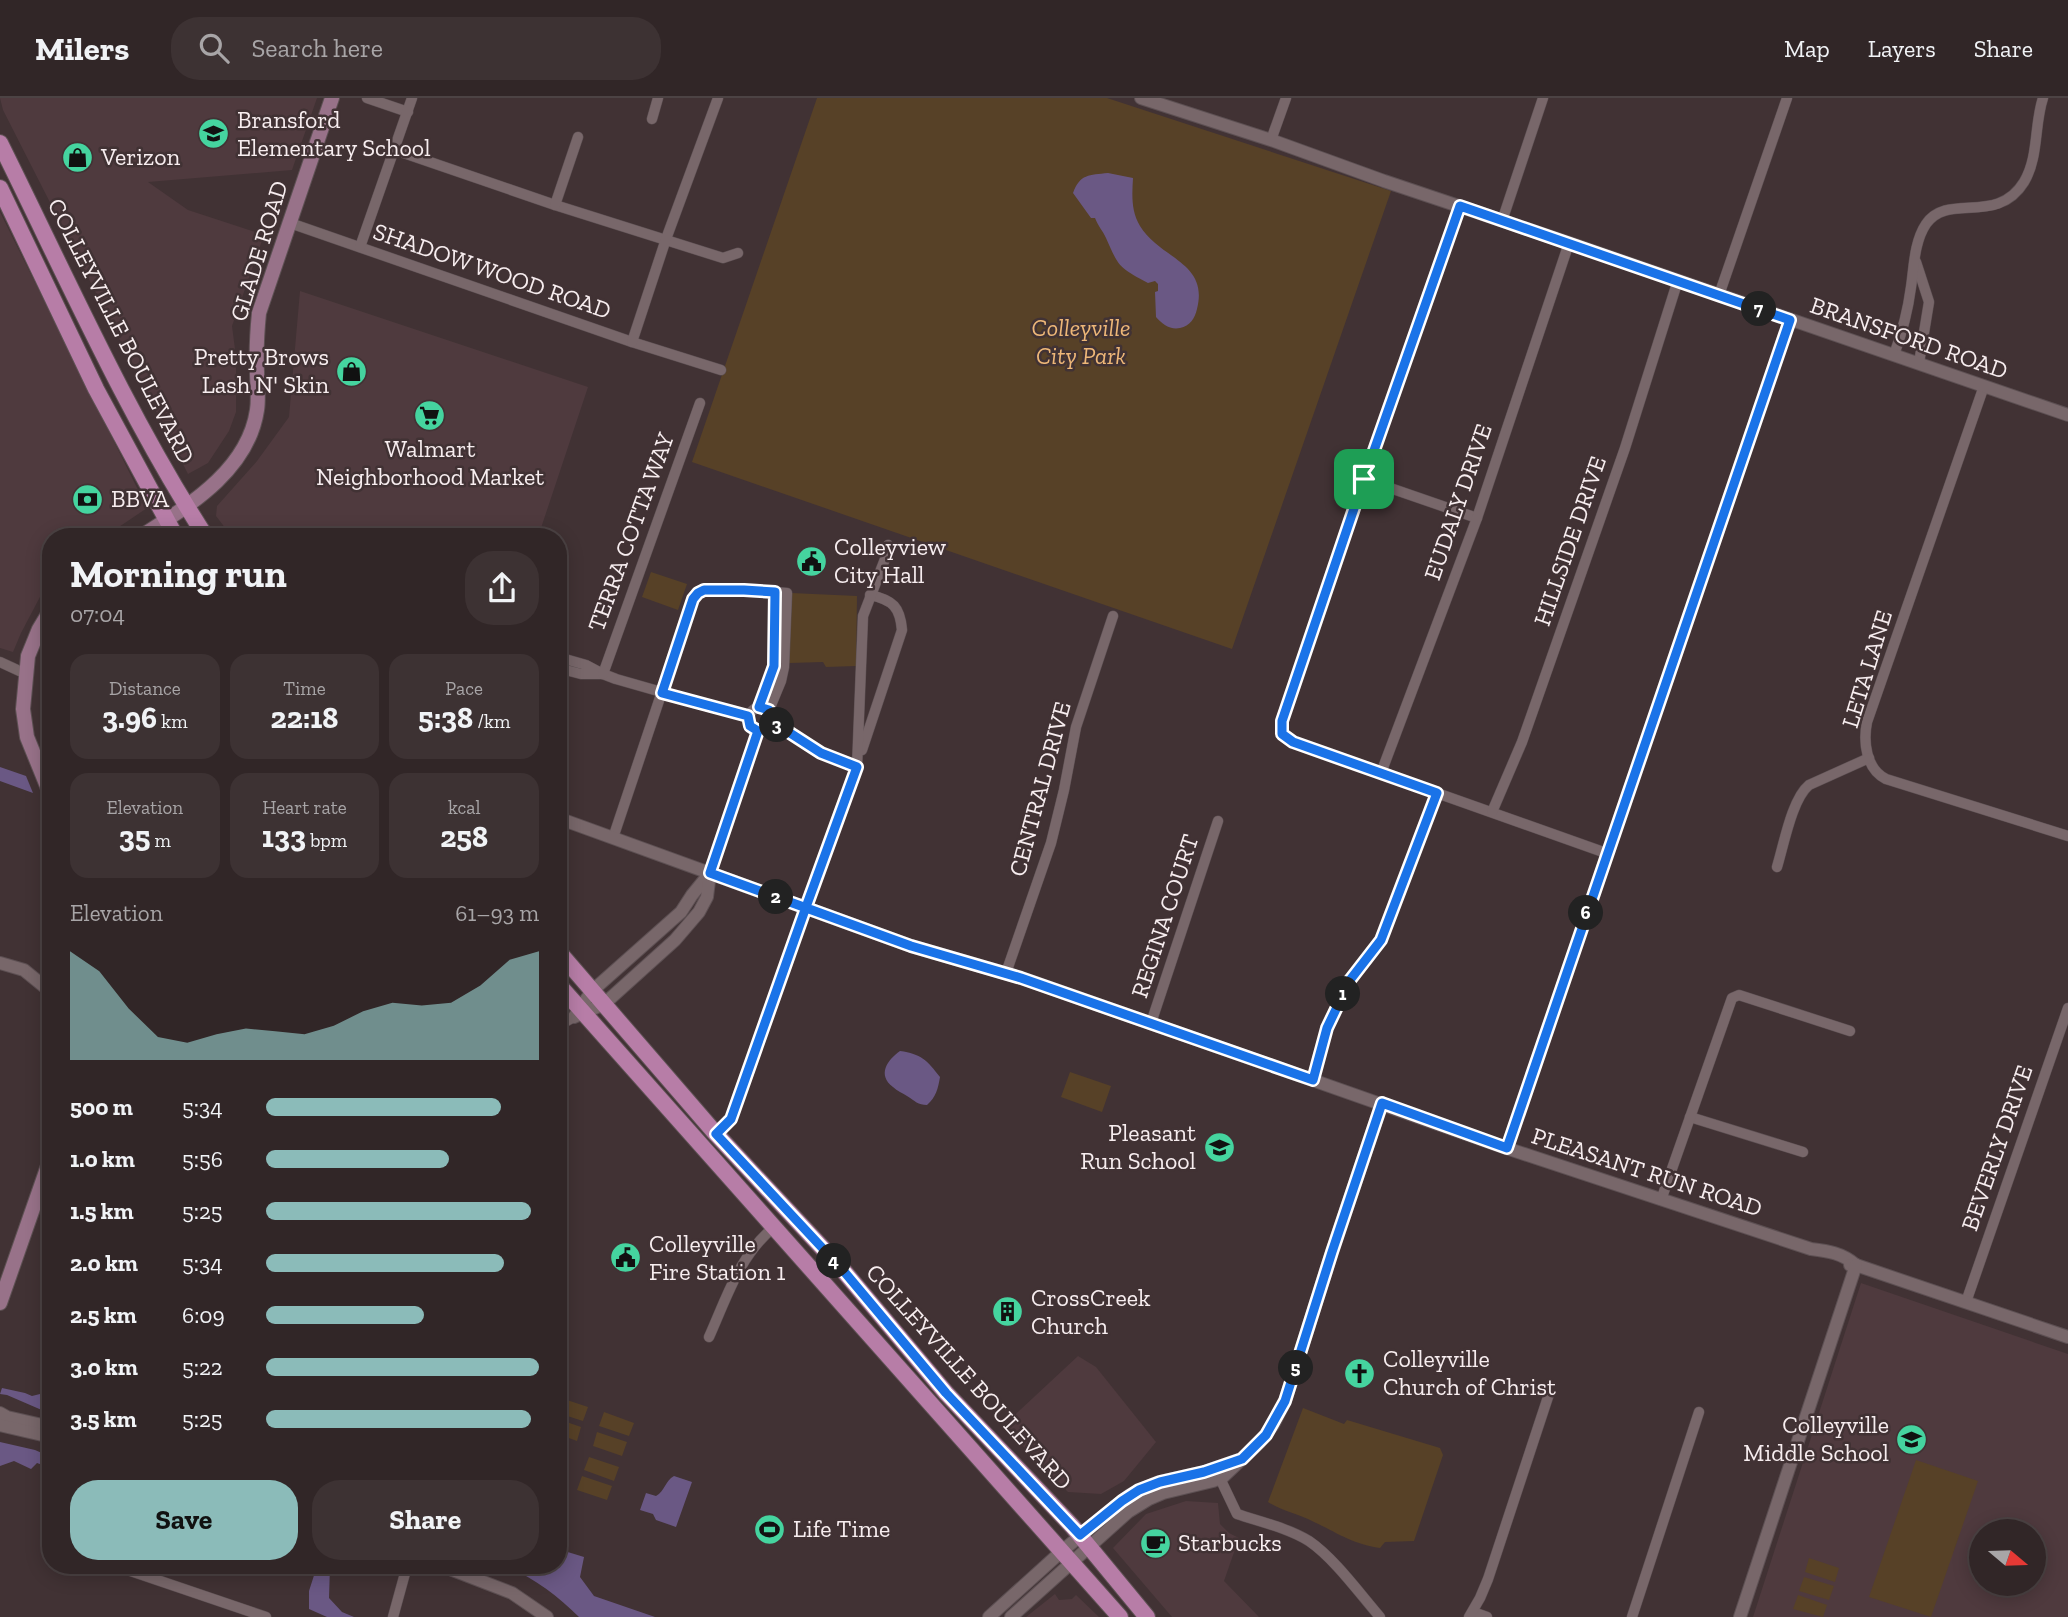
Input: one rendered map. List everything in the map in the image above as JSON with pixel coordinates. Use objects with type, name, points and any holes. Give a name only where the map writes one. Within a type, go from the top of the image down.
[{"type":"main road","name":"GLADE ROAD","points":[[154,528],[215,482],[234,464],[248,441],[258,407],[256,342],[259,313],[332,98]]},
{"type":"main road","name":"COLLEYVILLE BOULEVARD","points":[[0,143],[138,422],[200,528]]},
{"type":"main road","name":"COLLEYVILLE BOULEVARD","points":[[0,188],[96,389],[171,528]]},
{"type":"main road","points":[[56,304],[75,296]]},
{"type":"main road","points":[[42,624],[28,656],[23,709],[27,737],[42,774]]},
{"type":"main road","name":"COLLEYVILLE BOULEVARD","points":[[567,961],[716,1134],[842,1269],[946,1393],[1085,1542],[1147,1617]]},
{"type":"main road","name":"COLLEYVILLE BOULEVARD","points":[[567,996],[1120,1617]]},
{"type":"main road","points":[[701,1145],[716,1134]]},
{"type":"main road","points":[[0,1303],[5,1272],[42,1180]]},
{"type":"main road","points":[[774,1227],[793,1216]]},
{"type":"street","points":[[367,98],[408,112]]},
{"type":"street","points":[[360,247],[408,112],[410,98]]},
{"type":"street","points":[[652,119],[658,98]]},
{"type":"street","points":[[632,342],[666,239],[718,98]]},
{"type":"street","name":"BRANSFORD ROAD","points":[[1141,98],[1271,140],[2068,415]]},
{"type":"street","points":[[1271,140],[1286,98]]},
{"type":"street","points":[[1502,221],[1543,98]]},
{"type":"street","points":[[1719,295],[1787,98]]},
{"type":"street","points":[[1894,355],[1903,330],[1914,259],[1925,225],[1934,215],[1951,209],[1992,207],[2007,201],[2024,182],[2032,163],[2043,98]]},
{"type":"street","points":[[555,205],[578,137]]},
{"type":"street","points":[[395,150],[555,205],[723,258],[738,253]]},
{"type":"street","points":[[1460,206],[1364,479],[1286,709],[1281,731],[1293,742],[1606,853]]},
{"type":"street","name":"SHADOW WOOD ROAD","points":[[290,223],[720,370]]},
{"type":"street","name":"EUDALY DRIVE","points":[[1381,773],[1477,518],[1569,243]]},
{"type":"street","points":[[1914,259],[1929,302],[1919,363]]},
{"type":"street","name":"HILLSIDE DRIVE","points":[[1492,812],[1522,743],[1625,449],[1678,280]]},
{"type":"street","points":[[1909,297],[1929,302]]},
{"type":"street","points":[[1507,1148],[1790,320]]},
{"type":"street","name":"LETA LANE","points":[[1984,386],[1864,737],[1869,758],[1878,775],[1886,779],[2068,836]]},
{"type":"street","name":"TERRA COTTA WAY","points":[[603,674],[699,403]]},
{"type":"street","points":[[1364,479],[1477,518]]},
{"type":"street","points":[[857,767],[863,616],[888,544]]},
{"type":"street","points":[[613,838],[693,599],[698,593],[704,590],[744,590],[787,593],[784,667],[781,681],[764,708]]},
{"type":"street","points":[[764,708],[774,666],[775,592]]},
{"type":"street","points":[[716,1134],[731,1119],[857,767],[902,630],[899,610],[892,603],[870,595]]},
{"type":"street","name":"CENTRAL DRIVE","points":[[1006,973],[1051,843],[1076,727],[1113,616]]},
{"type":"street","points":[[567,660],[662,693],[749,717]]},
{"type":"street","points":[[0,662],[26,674]]},
{"type":"street","points":[[567,670],[581,674],[603,674]]},
{"type":"street","points":[[764,708],[773,718],[773,722],[821,753],[857,767]]},
{"type":"street","points":[[764,708],[755,709],[749,717],[750,726],[758,731],[765,730],[773,722]]},
{"type":"street","points":[[567,1020],[579,1012],[604,1004],[675,940],[699,912],[707,897],[710,873],[758,731]]},
{"type":"street","points":[[1777,867],[1803,790],[1869,758]]},
{"type":"street","points":[[1313,1080],[1327,1028],[1350,980],[1381,940],[1437,793]]},
{"type":"street","name":"PLEASANT RUN ROAD","points":[[567,821],[911,946],[1006,973],[1507,1148],[1811,1249],[1846,1265],[1856,1265],[2068,1337]]},
{"type":"street","name":"REGINA COURT","points":[[1151,1023],[1218,821]]},
{"type":"street","points":[[579,1012],[592,990],[681,912],[710,873]]},
{"type":"street","points":[[0,963],[24,970],[42,985]]},
{"type":"street","points":[[1661,1200],[1727,1006],[1735,996],[1740,995],[1850,1031]]},
{"type":"street","name":"BEVERLY DRIVE","points":[[1966,1302],[2068,1008]]},
{"type":"street","points":[[989,1617],[1085,1542],[1122,1501],[1147,1494],[1174,1477],[1218,1473],[1242,1459],[1266,1435],[1285,1401],[1382,1103]]},
{"type":"street","points":[[1690,1116],[1803,1152]]},
{"type":"street","points":[[709,1337],[743,1262],[763,1236],[774,1227]]},
{"type":"street","points":[[1740,1617],[1856,1265]]},
{"type":"street","points":[[1487,1617],[1471,1614],[1488,1579],[1549,1394]]},
{"type":"street","points":[[1632,1617],[1699,1412]]},
{"type":"street","points":[[0,1413],[8,1418],[42,1425]]},
{"type":"street","points":[[0,1425],[42,1435]]},
{"type":"street","points":[[1218,1473],[1237,1514],[1292,1532],[1310,1542],[1326,1556],[1380,1617]]},
{"type":"street","points":[[1011,1617],[1067,1557]]},
{"type":"street","points":[[140,1574],[266,1617]]},
{"type":"street","points":[[393,1617],[405,1574]]},
{"type":"street","points":[[464,1574],[505,1589],[547,1617]]},
{"type":"shaded area","points":[[0,98],[317,98],[292,170],[148,182],[188,210],[264,235],[232,326],[236,357],[236,412],[229,431],[208,463],[188,474],[3,110]]},
{"type":"shaded area","points":[[1108,173],[1133,178],[1132,197],[1140,226],[1159,246],[1190,271],[1196,281],[1199,293],[1197,309],[1187,325],[1180,328],[1170,327],[1156,317],[1155,292],[1158,291],[1158,284],[1155,281],[1148,283],[1121,265],[1095,218],[1091,218],[1073,193],[1082,179]]},
{"type":"shaded area","points":[[0,212],[147,508],[117,528],[42,528],[42,594],[13,652],[0,648]]},
{"type":"shaded area","points":[[300,291],[588,387],[541,528],[225,528],[216,516],[217,506],[257,461],[289,417]]},
{"type":"shaded area","points":[[0,767],[26,776],[33,793],[0,781]]},
{"type":"shaded area","points":[[900,1051],[923,1059],[940,1077],[936,1093],[927,1105],[896,1090],[886,1078],[888,1063]]},
{"type":"shaded area","name":"Colleyville Middle School","points":[[1861,1283],[2068,1354],[2068,1617],[1753,1617]]},
{"type":"shaded area","points":[[1078,1356],[1096,1367],[1156,1442],[1124,1481],[1101,1494],[1068,1492],[1003,1426]]},
{"type":"shaded area","points":[[2,1388],[32,1396],[42,1394],[42,1410],[7,1395],[0,1394]]},
{"type":"shaded area","points":[[0,1442],[42,1453],[42,1465],[37,1463],[31,1469],[14,1461],[0,1466]]},
{"type":"shaded area","points":[[674,1476],[692,1482],[676,1527],[656,1520],[653,1514],[640,1510],[646,1493],[656,1496]]},
{"type":"shaded area","points":[[1186,1501],[1218,1503],[1220,1524],[1239,1538],[1224,1581],[1259,1617],[1172,1617],[1113,1548],[1146,1514]]},
{"type":"shaded area","points":[[567,1552],[584,1557],[580,1577],[594,1596],[655,1617],[579,1617],[546,1588],[523,1574],[567,1574]]},
{"type":"shaded area","points":[[314,1574],[330,1574],[329,1598],[342,1612],[354,1617],[327,1617],[309,1609],[309,1591]]},
{"type":"shaded area","points":[[1055,1594],[1059,1600],[1072,1599],[1076,1595],[1099,1617],[1026,1617]]},
{"type":"green space","name":"Colleyville City Park","points":[[817,98],[1107,98],[1391,191],[1232,649],[692,462]]},
{"type":"green space","points":[[651,572],[687,584],[678,610],[642,597]]},
{"type":"green space","points":[[791,593],[857,596],[856,666],[826,667],[823,662],[789,663]]},
{"type":"green space","points":[[1070,1072],[1111,1086],[1102,1112],[1061,1097]]},
{"type":"green space","points":[[567,1400],[588,1407],[583,1421],[567,1416]]},
{"type":"green space","points":[[1303,1408],[1344,1424],[1347,1420],[1440,1448],[1443,1455],[1414,1541],[1385,1542],[1380,1548],[1361,1544],[1268,1502]]},
{"type":"green space","points":[[604,1412],[634,1423],[629,1436],[599,1426]]},
{"type":"green space","points":[[567,1422],[581,1427],[577,1441],[567,1437]]},
{"type":"green space","points":[[597,1432],[627,1442],[622,1456],[593,1446]]},
{"type":"green space","points":[[589,1457],[619,1467],[614,1481],[584,1470]]},
{"type":"green space","points":[[1916,1460],[1978,1481],[1931,1617],[1869,1597]]},
{"type":"green space","points":[[582,1476],[612,1486],[607,1500],[577,1490]]},
{"type":"green space","points":[[1809,1558],[1839,1568],[1835,1582],[1805,1572]]},
{"type":"green space","points":[[1804,1577],[1834,1586],[1829,1600],[1799,1591]]},
{"type":"green space","points":[[1798,1595],[1827,1605],[1823,1617],[1793,1609]]},
{"type":"place","name":"Bransford Elementary School","points":[[214,134]]},
{"type":"place","name":"Verizon","points":[[78,157]]},
{"type":"place","name":"Pretty Brows Lash N' Skin","points":[[352,371]]},
{"type":"place","name":"Walmart Neighborhood Market","points":[[430,415]]},
{"type":"place","name":"BBVA","points":[[88,499]]},
{"type":"place","name":"Colleyview City Hall","points":[[811,561]]},
{"type":"place","name":"Pleasant Run School","points":[[1219,1147]]},
{"type":"place","name":"Colleyville Fire Station 1","points":[[626,1258]]},
{"type":"place","name":"CrossCreek Church","points":[[1008,1312]]},
{"type":"place","name":"Colleyville Church of Christ","points":[[1360,1373]]},
{"type":"place","name":"Colleyville Middle School","points":[[1912,1439]]},
{"type":"place","name":"Life Time","points":[[770,1529]]},
{"type":"place","name":"Starbucks","points":[[1155,1543]]},
{"type":"route","points":[[1364,479],[1282,721],[1281,731],[1293,742],[1437,793],[1381,940],[1350,980],[1327,1028],[1313,1080],[1021,978],[911,946],[806,907],[710,873],[758,731],[750,726],[748,716],[662,693],[693,599],[698,593],[704,590],[775,592],[774,666],[759,707],[772,713],[773,722],[821,753],[857,767],[806,907],[731,1119],[716,1134],[842,1269],[946,1393],[1080,1535],[1139,1490],[1174,1477],[1204,1472],[1242,1459],[1266,1435],[1285,1401],[1382,1103],[1507,1148],[1790,320],[1460,206],[1364,479]]}]
